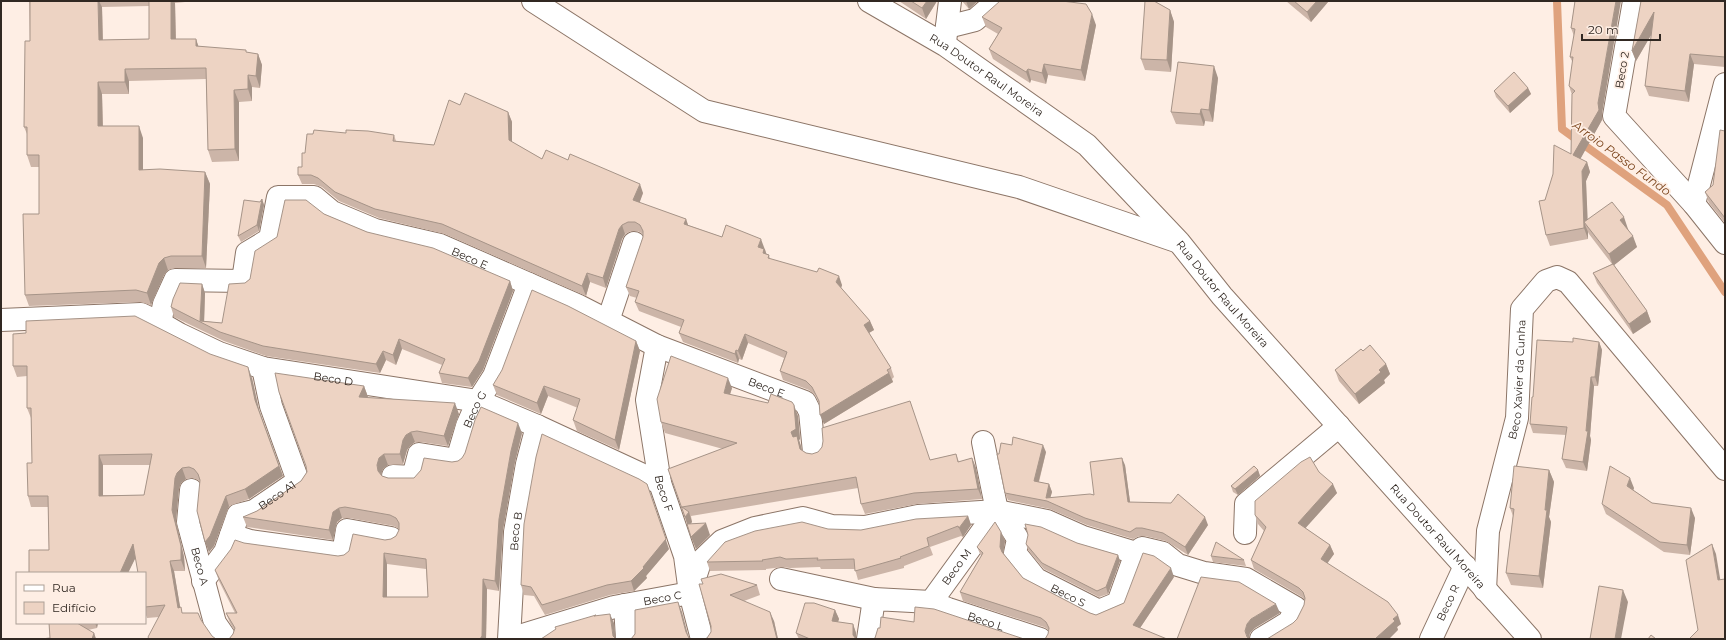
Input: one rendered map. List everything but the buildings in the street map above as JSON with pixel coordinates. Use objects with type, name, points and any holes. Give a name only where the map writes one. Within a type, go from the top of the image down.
[{"type":"street","points":[[534,1],[704,111],[1019,187],[1178,242]]},
{"type":"street","name":"Rua Doutor Raul Moreira","points":[[869,1],[946,36],[1087,145],[1178,242],[1222,296],[1530,639]]},
{"type":"street","points":[[946,36],[950,1]]},
{"type":"street","points":[[946,36],[975,20],[997,1]]},
{"type":"street","name":"Beco 2","points":[[1634,1],[1614,116],[1694,204]]},
{"type":"street","points":[[1725,84],[1694,204],[1725,243]]},
{"type":"street","name":"Beco E","points":[[160,323],[164,304],[174,280],[243,281],[247,253],[270,239],[278,197],[314,197],[332,212],[375,230],[440,245],[529,284],[608,321],[656,346],[805,402],[810,412],[814,452]]},
{"type":"street","points":[[608,321],[634,243]]},
{"type":"street","name":"Beco Xavier da Cunha","points":[[1485,590],[1488,531],[1517,418],[1522,309],[1546,281],[1557,277],[1568,282],[1725,469]]},
{"type":"street","name":"Beco G","points":[[394,476],[413,477],[419,454],[457,460],[467,426],[478,401],[494,376],[529,284]]},
{"type":"street","name":"Beco D","points":[[1,320],[141,314],[219,353],[263,368],[478,401],[537,426],[660,483]]},
{"type":"street","name":"Beco F","points":[[656,346],[647,400],[660,483],[682,547],[690,593],[702,639]]},
{"type":"street","name":"Beco A1","points":[[203,581],[225,552],[238,515],[254,511],[298,481],[271,406],[263,368]]},
{"type":"street","name":"Beco B","points":[[509,639],[515,532],[527,464],[537,426]]},
{"type":"street","points":[[1245,533],[1246,504],[1339,426]]},
{"type":"street","points":[[983,442],[997,511],[1048,521],[1083,537],[1136,553],[1142,548],[1163,553],[1178,565],[1204,573],[1246,579],[1296,608],[1289,622],[1261,639]]},
{"type":"street","name":"Beco A","points":[[192,490],[188,522],[215,623],[226,639]]},
{"type":"street","name":"Beco C","points":[[509,639],[614,607],[690,593],[700,562],[722,541],[754,528],[803,518],[832,526],[865,527],[918,516],[997,511]]},
{"type":"street","name":"Beco S","points":[[997,511],[1006,520],[1018,539],[1016,553],[1036,579],[1099,611],[1118,603],[1136,553]]},
{"type":"street","name":"Beco M","points":[[931,602],[997,511]]},
{"type":"street","points":[[231,535],[250,541],[344,554],[347,530],[391,538]]},
{"type":"street","name":"Beco R","points":[[1431,639],[1465,566]]},
{"type":"street","points":[[781,579],[874,599],[931,602]]},
{"type":"street","points":[[868,639],[874,599]]},
{"type":"street","name":"Beco L","points":[[931,602],[1040,639]]},
{"type":"street","points":[[624,605],[627,639]]},
{"type":"waterway","name":"Arroio Passo Fundo","points":[[1557,1],[1562,129],[1667,205],[1725,292]]}]
